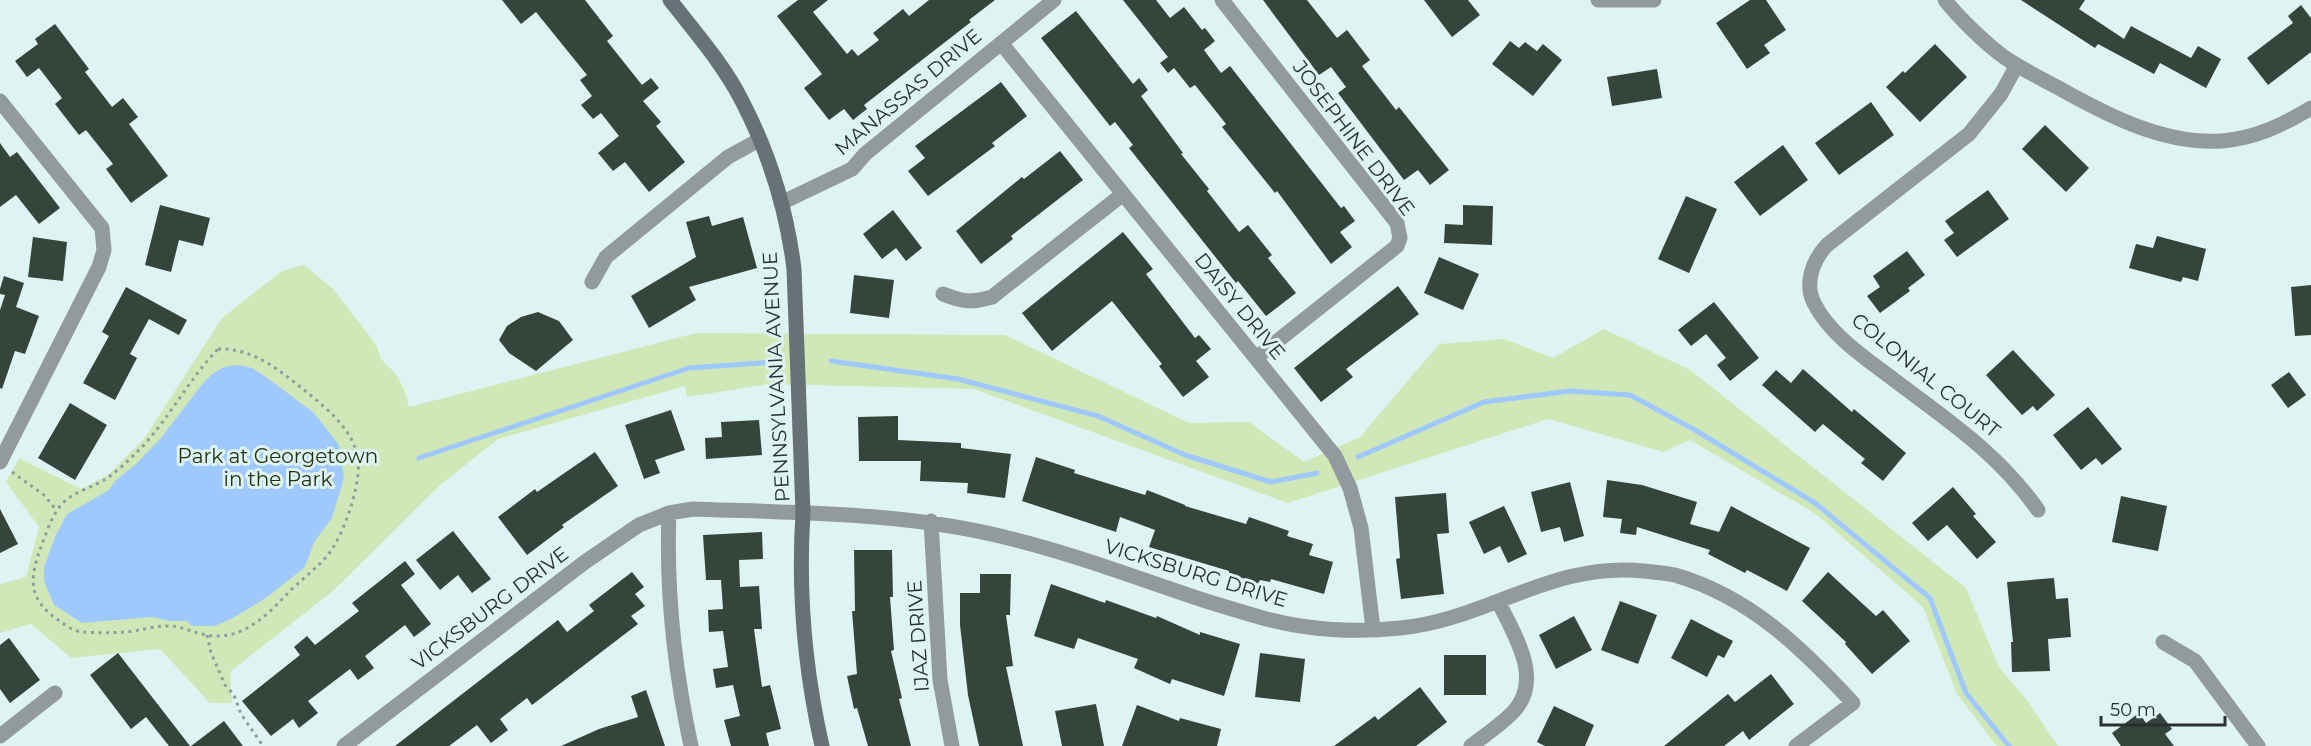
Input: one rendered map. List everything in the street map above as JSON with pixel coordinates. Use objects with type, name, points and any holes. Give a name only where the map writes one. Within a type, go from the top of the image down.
[{"type":"street","name":"PENNSYLVANIA AVENUE","points":[[670,0],[738,94],[759,140],[782,203],[789,230],[795,268],[803,513],[800,553],[815,713],[822,746]]},
{"type":"street","name":"MANASSAS DRIVE","points":[[782,203],[852,169],[866,154],[1054,0]]},
{"type":"street","name":"JOSEPHINE DRIVE","points":[[1222,0],[1397,224],[1400,238],[1397,246],[1256,358]]},
{"type":"street","points":[[1598,0],[1654,0]]},
{"type":"street","points":[[1945,0],[2002,55],[2017,65],[2088,105],[2127,122],[2184,139],[2222,141],[2263,133],[2285,124],[2311,108]]},
{"type":"street","name":"DAISY DRIVE","points":[[1001,43],[1335,456],[1350,488],[1361,528],[1373,629]]},
{"type":"street","name":"COLONIAL COURT","points":[[2017,65],[2001,94],[1969,134],[1827,245],[1812,266],[1810,292],[1825,320],[1853,348],[1990,453],[2019,483],[2038,510]]},
{"type":"street","points":[[0,101],[102,228],[104,250],[99,267],[4,466]]},
{"type":"street","points":[[592,282],[606,257],[728,157],[759,140]]},
{"type":"street","points":[[944,294],[957,300],[974,302],[992,297],[1123,194]]},
{"type":"street","name":"VICKSBURG DRIVE","points":[[344,746],[585,562],[639,525],[669,513],[693,509],[803,513],[931,522],[1013,539],[1261,618],[1308,627],[1402,628],[1453,617],[1560,578],[1596,571],[1630,570],[1672,574],[1718,591],[1762,617],[1820,668],[1853,703],[1796,746]]},
{"type":"street","points":[[669,513],[667,554],[674,634],[691,746]]},
{"type":"street","name":"IJAZ DRIVE","points":[[931,522],[940,680],[952,746]]},
{"type":"street","points":[[1471,746],[1514,711],[1524,698],[1527,662],[1498,601]]},
{"type":"street","points":[[2163,642],[2194,661],[2258,746]]},
{"type":"street","points":[[0,736],[55,693]]},
{"type":"path","points":[[218,349],[232,349],[251,354],[285,375],[328,410],[346,429],[357,452],[360,471],[348,514],[329,554],[267,616],[228,636],[207,635],[172,626],[142,628],[127,632],[80,632],[70,628],[44,610],[36,597],[32,580],[35,563],[57,512],[67,500],[110,477],[141,447],[218,349]]},
{"type":"path","points":[[4,466],[44,495],[57,512]]},
{"type":"path","points":[[207,635],[211,654],[225,686],[234,695],[241,714],[263,746]]},
{"type":"green space","name":"Park at Georgetown in the Park","points":[[304,265],[333,289],[369,335],[381,359],[396,374],[404,389],[409,407],[696,333],[1005,335],[1189,423],[1249,422],[1304,462],[1360,437],[1439,344],[1504,339],[1553,358],[1604,329],[1690,370],[1966,588],[1999,667],[2026,699],[2058,746],[1997,746],[1957,694],[1923,607],[1816,514],[1690,440],[1663,452],[1548,419],[1288,503],[974,389],[768,384],[687,397],[685,386],[498,439],[439,486],[334,590],[230,672],[232,703],[210,703],[160,649],[71,658],[31,624],[0,633],[0,584],[26,577],[39,527],[6,482],[19,458],[81,489],[108,475],[144,439],[222,318],[282,271]]},
{"type":"water","points":[[238,365],[252,368],[314,413],[339,445],[344,478],[332,518],[315,541],[304,568],[266,598],[215,626],[192,626],[187,621],[170,621],[152,617],[82,623],[54,605],[44,581],[44,567],[55,537],[67,514],[109,490],[115,481],[137,463],[161,438],[211,375],[224,367]]},
{"type":"building","points":[[502,0],[585,0],[613,36],[607,41],[642,85],[651,78],[659,88],[643,101],[661,122],[656,126],[685,162],[649,192],[625,162],[613,171],[598,153],[619,136],[601,113],[593,119],[581,105],[592,96],[580,80],[587,75],[536,12],[521,24]]},
{"type":"building","points":[[798,0],[828,0],[813,12],[847,54],[852,49],[858,56],[879,40],[873,33],[903,9],[909,16],[929,0],[995,0],[969,20],[971,22],[864,105],[867,109],[853,120],[844,109],[829,120],[804,88],[822,74],[777,16]]},
{"type":"building","points":[[1123,0],[1156,0],[1170,18],[1184,7],[1202,30],[1205,28],[1215,41],[1204,50],[1221,73],[1230,66],[1341,208],[1344,206],[1355,221],[1340,232],[1352,247],[1331,264],[1277,191],[1275,193],[1222,127],[1226,124],[1195,85],[1190,88],[1174,68],[1168,73],[1160,63],[1168,57]]},
{"type":"building","points":[[1263,0],[1307,0],[1337,38],[1347,30],[1370,60],[1362,66],[1396,110],[1399,107],[1449,170],[1430,185],[1418,170],[1404,180],[1338,93],[1346,87],[1331,67],[1319,75]]},
{"type":"building","points":[[1424,0],[1468,0],[1480,15],[1452,37]]},
{"type":"building","points":[[1750,0],[1766,0],[1786,30],[1764,45],[1770,53],[1747,69],[1716,23]]},
{"type":"building","points":[[2021,0],[2085,0],[2079,9],[2124,39],[2131,26],[2191,58],[2198,46],[2221,59],[2206,88],[2160,63],[2154,74],[2098,44],[2095,48]]},
{"type":"building","points":[[2301,5],[2311,18],[2311,52],[2268,85],[2247,58],[2293,23],[2288,16]]},
{"type":"building","points":[[1076,11],[1133,84],[1139,78],[1148,90],[1141,96],[1183,153],[1181,154],[1209,189],[1207,191],[1239,232],[1248,225],[1272,255],[1268,258],[1296,293],[1266,316],[1238,281],[1236,283],[1129,148],[1133,145],[1115,122],[1110,126],[1041,38]]},
{"type":"building","points":[[55,24],[89,69],[85,72],[112,107],[123,98],[138,117],[129,124],[168,176],[131,203],[106,169],[113,164],[86,130],[79,135],[55,104],[62,98],[39,68],[27,77],[15,61],[38,44],[35,39]]},
{"type":"building","points":[[1510,41],[1519,48],[1525,42],[1537,51],[1543,44],[1562,60],[1533,96],[1492,64]]},
{"type":"building","points":[[1935,44],[1967,77],[1920,122],[1886,87],[1903,71],[1905,73]]},
{"type":"building","points":[[1657,69],[1662,98],[1612,106],[1607,77]]},
{"type":"building","points":[[1001,82],[1027,116],[992,143],[995,146],[928,196],[908,171],[925,158],[915,146]]},
{"type":"building","points":[[1871,102],[1894,135],[1839,175],[1815,143]]},
{"type":"building","points":[[2045,125],[2089,168],[2066,192],[2022,149]]},
{"type":"building","points":[[0,143],[10,157],[17,152],[60,208],[39,224],[16,195],[0,207]]},
{"type":"building","points":[[1783,145],[1808,180],[1760,216],[1734,182]]},
{"type":"building","points":[[1060,151],[1083,180],[1011,236],[1013,239],[981,264],[956,231],[1022,177],[1024,179]]},
{"type":"building","points":[[1988,190],[2009,219],[1957,257],[1944,240],[1954,233],[1945,221]]},
{"type":"building","points":[[1686,196],[1717,209],[1689,273],[1658,259]]},
{"type":"building","points":[[160,205],[210,218],[203,246],[179,240],[171,272],[145,265]]},
{"type":"building","points":[[1463,205],[1493,206],[1492,245],[1444,243],[1445,224],[1463,225]]},
{"type":"building","points":[[893,210],[922,248],[906,261],[896,248],[882,259],[863,234]]},
{"type":"building","points":[[709,216],[712,226],[743,217],[757,268],[689,287],[696,300],[649,328],[631,296],[696,257],[686,222]]},
{"type":"building","points":[[1123,232],[1153,269],[1146,274],[1195,338],[1199,335],[1211,349],[1196,361],[1209,377],[1183,397],[1159,366],[1162,364],[1112,301],[1052,351],[1022,313]]},
{"type":"building","points":[[2157,236],[2206,249],[2198,281],[2183,277],[2181,282],[2129,268],[2136,244],[2153,248]]},
{"type":"building","points":[[33,237],[67,242],[63,281],[28,277]]},
{"type":"building","points":[[1907,251],[1925,275],[1908,288],[1910,291],[1880,313],[1867,296],[1880,287],[1873,276]]},
{"type":"building","points":[[1439,257],[1479,274],[1463,310],[1424,293]]},
{"type":"building","points":[[854,275],[894,280],[889,318],[850,313]]},
{"type":"building","points":[[4,276],[24,283],[16,307],[39,316],[25,354],[15,351],[2,389],[0,388],[0,310],[5,295],[0,294],[0,289]]},
{"type":"building","points":[[2311,285],[2311,335],[2295,336],[2291,287]]},
{"type":"building","points":[[1398,286],[1419,314],[1346,369],[1353,377],[1321,402],[1294,368]]},
{"type":"building","points":[[126,287],[187,320],[179,335],[149,319],[130,354],[137,358],[115,400],[83,383],[109,336],[102,332]]},
{"type":"building","points":[[1714,302],[1759,358],[1730,381],[1717,365],[1726,358],[1706,334],[1691,346],[1678,330]]},
{"type":"building","points":[[538,312],[559,321],[573,340],[536,371],[509,353],[499,340],[507,326],[521,317]]},
{"type":"building","points":[[2013,350],[2055,395],[2037,411],[2033,406],[2022,415],[1986,375]]},
{"type":"building","points":[[1803,369],[1852,412],[1854,409],[1906,453],[1883,481],[1861,463],[1865,459],[1823,424],[1815,432],[1762,385],[1776,370],[1791,383]]},
{"type":"building","points":[[2289,372],[2306,395],[2288,408],[2271,385]]},
{"type":"building","points":[[70,403],[107,425],[75,480],[38,458]]},
{"type":"building","points":[[2088,407],[2122,449],[2102,465],[2096,458],[2081,470],[2053,435]]},
{"type":"building","points":[[671,410],[685,450],[655,460],[660,473],[644,479],[625,425]]},
{"type":"building","points":[[898,416],[898,440],[961,443],[961,448],[1011,454],[1005,498],[967,493],[968,483],[920,481],[921,461],[859,461],[858,417]]},
{"type":"building","points":[[759,420],[762,455],[706,459],[705,438],[722,437],[721,422]]},
{"type":"building","points":[[595,452],[618,486],[562,525],[564,527],[527,555],[498,517],[535,489],[537,492]]},
{"type":"building","points":[[1036,457],[1075,470],[1074,473],[1145,495],[1147,490],[1185,506],[1246,524],[1249,517],[1289,531],[1287,536],[1313,544],[1309,555],[1333,562],[1324,594],[1271,579],[1270,582],[1260,580],[1258,584],[1229,573],[1229,571],[1149,547],[1155,530],[1120,517],[1116,532],[1022,501]]},
{"type":"building","points":[[1607,480],[1642,485],[1697,502],[1690,524],[1719,532],[1731,506],[1810,548],[1787,591],[1747,570],[1745,573],[1708,554],[1710,550],[1637,527],[1636,535],[1620,533],[1622,519],[1603,517]]},
{"type":"building","points":[[1570,482],[1584,536],[1564,542],[1560,527],[1541,532],[1531,492]]},
{"type":"building","points":[[1953,487],[1976,514],[1973,516],[1996,542],[1977,559],[1947,525],[1928,541],[1912,523]]},
{"type":"building","points":[[1446,493],[1449,533],[1437,534],[1444,594],[1401,599],[1396,559],[1400,558],[1395,497]]},
{"type":"building","points":[[2121,496],[2167,506],[2158,551],[2112,542]]},
{"type":"building","points":[[1504,506],[1527,554],[1508,563],[1500,546],[1484,554],[1469,522]]},
{"type":"building","points":[[0,509],[18,544],[0,553]]},
{"type":"building","points":[[453,531],[491,579],[472,593],[458,575],[440,590],[416,560]]},
{"type":"building","points":[[762,532],[763,559],[739,560],[740,587],[759,586],[762,629],[754,629],[762,687],[770,685],[781,729],[766,733],[769,746],[731,746],[724,720],[740,716],[733,685],[716,688],[713,669],[728,667],[723,631],[709,632],[708,610],[723,609],[721,580],[706,580],[703,535]]},
{"type":"building","points":[[854,550],[892,550],[893,597],[890,597],[894,650],[891,651],[902,698],[899,699],[911,746],[868,746],[857,708],[854,709],[847,676],[857,674],[852,611],[855,611]]},
{"type":"building","points":[[405,561],[415,574],[401,585],[431,624],[414,637],[405,625],[365,656],[374,668],[358,680],[350,669],[308,701],[318,713],[299,728],[293,719],[271,736],[242,701],[300,655],[294,647],[307,636],[315,645],[359,611],[352,603]]},
{"type":"building","points":[[632,572],[644,587],[635,594],[645,606],[631,616],[638,624],[532,705],[527,698],[500,719],[508,730],[491,743],[477,725],[449,746],[395,746],[558,620],[567,632],[594,611],[589,605]]},
{"type":"building","points":[[1828,572],[1876,616],[1883,610],[1910,641],[1872,674],[1845,644],[1846,642],[1802,601]]},
{"type":"building","points":[[980,574],[1011,574],[1010,615],[1006,615],[1013,666],[1006,667],[1023,746],[979,746],[968,695],[960,625],[960,593],[980,593]]},
{"type":"building","points":[[2054,578],[2056,599],[2068,598],[2071,637],[2048,639],[2050,671],[2012,672],[2011,642],[2013,642],[2007,582]]},
{"type":"building","points":[[1051,584],[1105,603],[1106,600],[1156,618],[1157,616],[1200,635],[1200,632],[1240,644],[1224,696],[1172,679],[1170,684],[1134,668],[1138,659],[1078,638],[1074,649],[1034,636]]},
{"type":"building","points":[[1620,601],[1657,615],[1638,664],[1601,650]]},
{"type":"building","points":[[1574,616],[1592,650],[1556,669],[1539,635]]},
{"type":"building","points":[[1691,619],[1733,641],[1724,658],[1718,655],[1707,677],[1671,658]]},
{"type":"building","points":[[9,638],[40,680],[10,703],[0,689],[0,645]]},
{"type":"building","points":[[118,653],[190,746],[169,746],[146,717],[131,729],[90,675]]},
{"type":"building","points":[[1260,653],[1305,659],[1300,702],[1255,697]]},
{"type":"building","points":[[1444,655],[1486,655],[1486,695],[1444,695]]},
{"type":"building","points":[[1771,674],[1794,704],[1749,740],[1743,731],[1724,746],[1664,746],[1728,694],[1735,702]]},
{"type":"building","points":[[1420,687],[1447,722],[1416,746],[1334,746],[1375,716],[1378,720]]},
{"type":"building","points":[[646,690],[665,746],[561,746],[599,729],[638,717],[631,696]]},
{"type":"building","points":[[1096,704],[1104,746],[1062,746],[1055,711]]},
{"type":"building","points":[[1137,705],[1179,721],[1180,718],[1221,729],[1217,746],[1122,746]]},
{"type":"building","points":[[1554,706],[1594,725],[1585,746],[1545,746],[1537,742]]},
{"type":"building","points":[[2139,713],[2146,723],[2160,713],[2172,729],[2165,734],[2174,746],[2121,746],[2112,733]]},
{"type":"building","points":[[224,721],[243,746],[191,746]]},
{"type":"waterway","points":[[831,361],[958,379],[1098,416],[1185,455],[1271,482],[1317,473]]},
{"type":"waterway","points":[[419,458],[689,368],[774,362]]},
{"type":"waterway","points":[[1358,457],[1484,402],[1570,391],[1630,395],[1695,430],[1815,503],[1930,598],[1966,693],[2009,746]]}]
